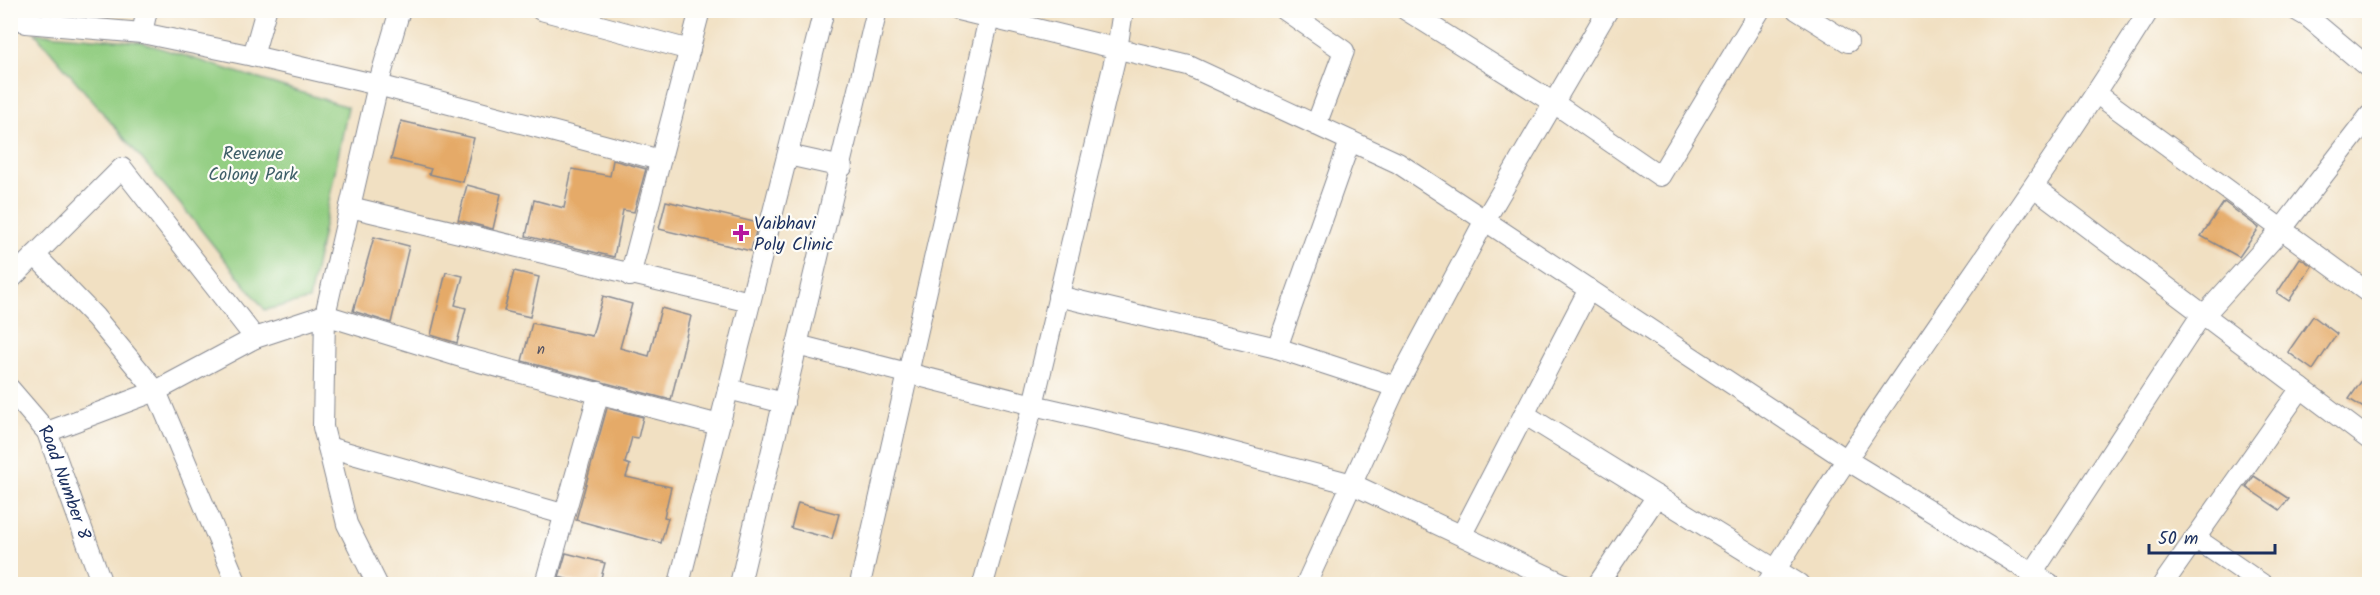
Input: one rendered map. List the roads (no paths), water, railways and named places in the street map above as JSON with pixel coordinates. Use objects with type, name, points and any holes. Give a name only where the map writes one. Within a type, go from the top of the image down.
[{"type":"street","points":[[142,33],[147,10]]},
{"type":"street","points":[[253,56],[266,10]]},
{"type":"street","points":[[377,585],[347,524],[323,427],[325,315],[378,85],[400,10]]},
{"type":"street","points":[[541,10],[690,50]]},
{"type":"street","points":[[630,276],[700,10]]},
{"type":"street","points":[[679,585],[824,10]]},
{"type":"street","points":[[740,585],[842,167],[877,10]]},
{"type":"street","points":[[958,10],[1189,66],[1398,163],[1847,460],[2050,585]]},
{"type":"street","points":[[983,585],[1033,405],[1117,50],[1123,10]]},
{"type":"street","points":[[1285,10],[1344,51],[1316,125]]},
{"type":"street","points":[[1406,10],[1554,103],[1660,176],[1760,10]]},
{"type":"street","points":[[1305,585],[1396,387],[1485,220],[1608,10]]},
{"type":"street","points":[[1797,10],[1848,42]]},
{"type":"street","points":[[1771,578],[1847,460],[2097,94],[2149,10]]},
{"type":"street","points":[[2296,10],[2308,17],[2370,69]]},
{"type":"street","points":[[10,11],[26,23],[142,33],[253,56],[378,85],[660,160]]},
{"type":"street","points":[[860,585],[989,18]]},
{"type":"street","points":[[2097,94],[2369,292]]},
{"type":"street","points":[[2032,574],[2202,314],[2206,314],[2282,230],[2370,115]]},
{"type":"street","points":[[1277,348],[1350,141]]},
{"type":"street","points":[[788,155],[842,167]]},
{"type":"street","points":[[10,280],[122,168],[255,338]]},
{"type":"street","points":[[2034,187],[2370,440]]},
{"type":"street","points":[[350,207],[630,276],[750,302]]},
{"type":"street","points":[[35,255],[94,317],[156,392],[237,585]]},
{"type":"street","points":[[1462,534],[1589,289]]},
{"type":"street","points":[[1058,296],[1277,348],[1396,387]]},
{"type":"street","points":[[47,432],[156,392],[255,338],[325,315],[461,357],[719,425]]},
{"type":"street","points":[[797,345],[909,376],[1194,442],[1352,484],[1462,534],[1564,585]]},
{"type":"street","points":[[728,388],[784,403]]},
{"type":"street","points":[[2163,585],[2301,388]]},
{"type":"street","name":"Road Number 8","points":[[10,389],[47,432],[102,585]]},
{"type":"street","points":[[545,585],[599,392]]},
{"type":"street","points":[[1524,414],[1657,496],[1771,578],[1799,585]]},
{"type":"street","points":[[328,447],[563,514]]},
{"type":"street","points":[[1598,585],[1657,496]]},
{"type":"street","points":[[2195,538],[2262,585]]},
{"type":"place","name":"Vaibhavi Poly Clinic","points":[[741,233]]},
{"type":"park label","name":"Revenue Colony Park","points":[[253,163]]}]
